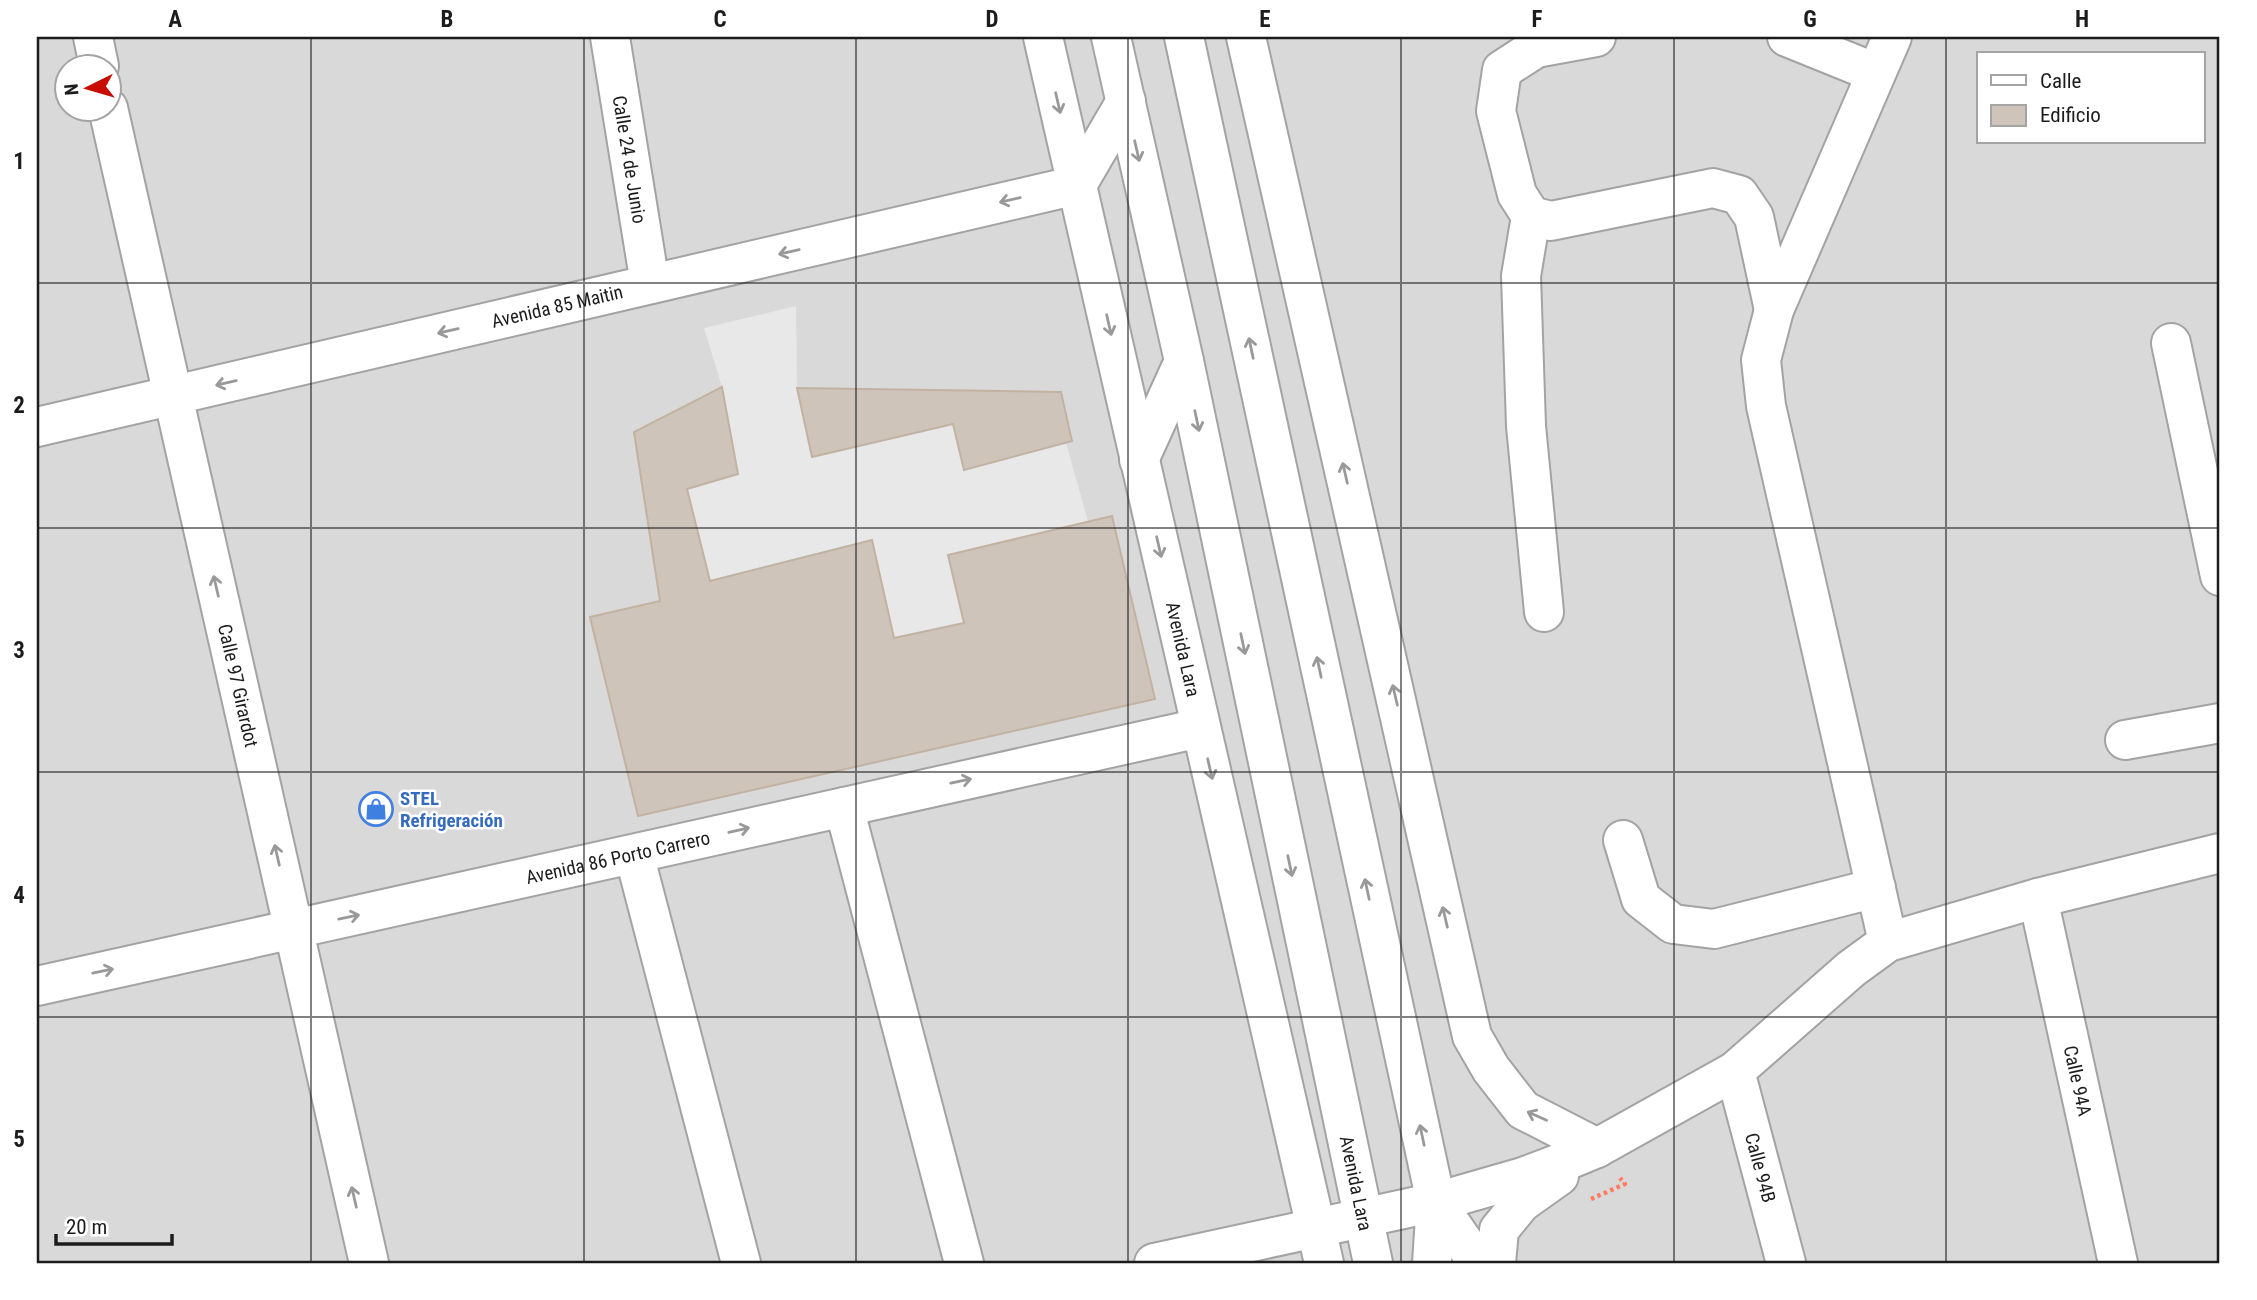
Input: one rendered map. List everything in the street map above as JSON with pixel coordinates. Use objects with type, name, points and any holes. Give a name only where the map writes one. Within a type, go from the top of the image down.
[{"type":"street","name":"Calle 24 de Junio","points":[[610,37],[650,284]]},
{"type":"street","name":"Avenida Lara","points":[[1043,37],[1324,1263]]},
{"type":"street","name":"Avenida Lara","points":[[1111,37],[1184,361],[1373,1263]]},
{"type":"street","points":[[1184,37],[1436,1202],[1432,1263]]},
{"type":"street","points":[[1246,37],[1472,1036],[1491,1069],[1523,1110],[1597,1148]]},
{"type":"street","points":[[1544,612],[1526,426],[1521,276],[1531,216],[1517,194],[1496,111],[1502,70],[1536,48],[1596,37]]},
{"type":"street","points":[[1787,37],[1876,73]]},
{"type":"street","points":[[1888,942],[1766,406],[1761,360],[1774,310],[1892,37]]},
{"type":"street","points":[[1077,185],[1126,101]]},
{"type":"street","name":"Calle 97 Girardot","points":[[111,122],[369,1263]]},
{"type":"street","name":"Avenida 85 Maitin","points":[[37,427],[1077,185]]},
{"type":"street","points":[[1531,216],[1551,221],[1713,188],[1739,195],[1754,217],[1774,310]]},
{"type":"street","points":[[2171,343],[2220,576]]},
{"type":"street","points":[[1139,460],[1184,361]]},
{"type":"street","points":[[2124,740],[2220,723]]},
{"type":"street","name":"Avenida 86 Porto Carrero","points":[[37,986],[1200,728]]},
{"type":"street","points":[[844,807],[964,1263]]},
{"type":"street","points":[[1623,840],[1641,900],[1673,925],[1714,929],[1875,888]]},
{"type":"street","points":[[1496,1263],[1499,1230],[1521,1203],[1597,1148],[1735,1071],[1851,969],[1888,942],[2038,898],[2220,853]]},
{"type":"street","points":[[634,854],[741,1263]]},
{"type":"street","name":"Calle 94A","points":[[2038,898],[2118,1263]]},
{"type":"street","name":"Calle 94B","points":[[1735,1071],[1786,1263]]},
{"type":"street","points":[[1154,1263],[1315,1226],[1436,1202],[1523,1177],[1597,1148]]},
{"type":"street","points":[[1436,1202],[1478,1263]]},
{"type":"shaded area","points":[[37,37],[2220,37],[2220,1263],[37,1263]]},
{"type":"shaded area","points":[[796,306],[797,388],[812,457],[953,424],[965,470],[1066,443],[1088,521],[948,555],[964,623],[894,638],[872,541],[710,581],[687,489],[738,474],[722,387],[704,328]]},
{"type":"building","points":[[722,387],[738,474],[687,489],[710,581],[872,540],[894,638],[964,623],[948,555],[1112,516],[1155,699],[638,816],[590,617],[660,601],[634,432]]},
{"type":"building","points":[[797,388],[1061,392],[1072,441],[964,470],[953,424],[812,457]]},
{"type":"place","name":"STEL Refrigeración","points":[[376,809]]}]
